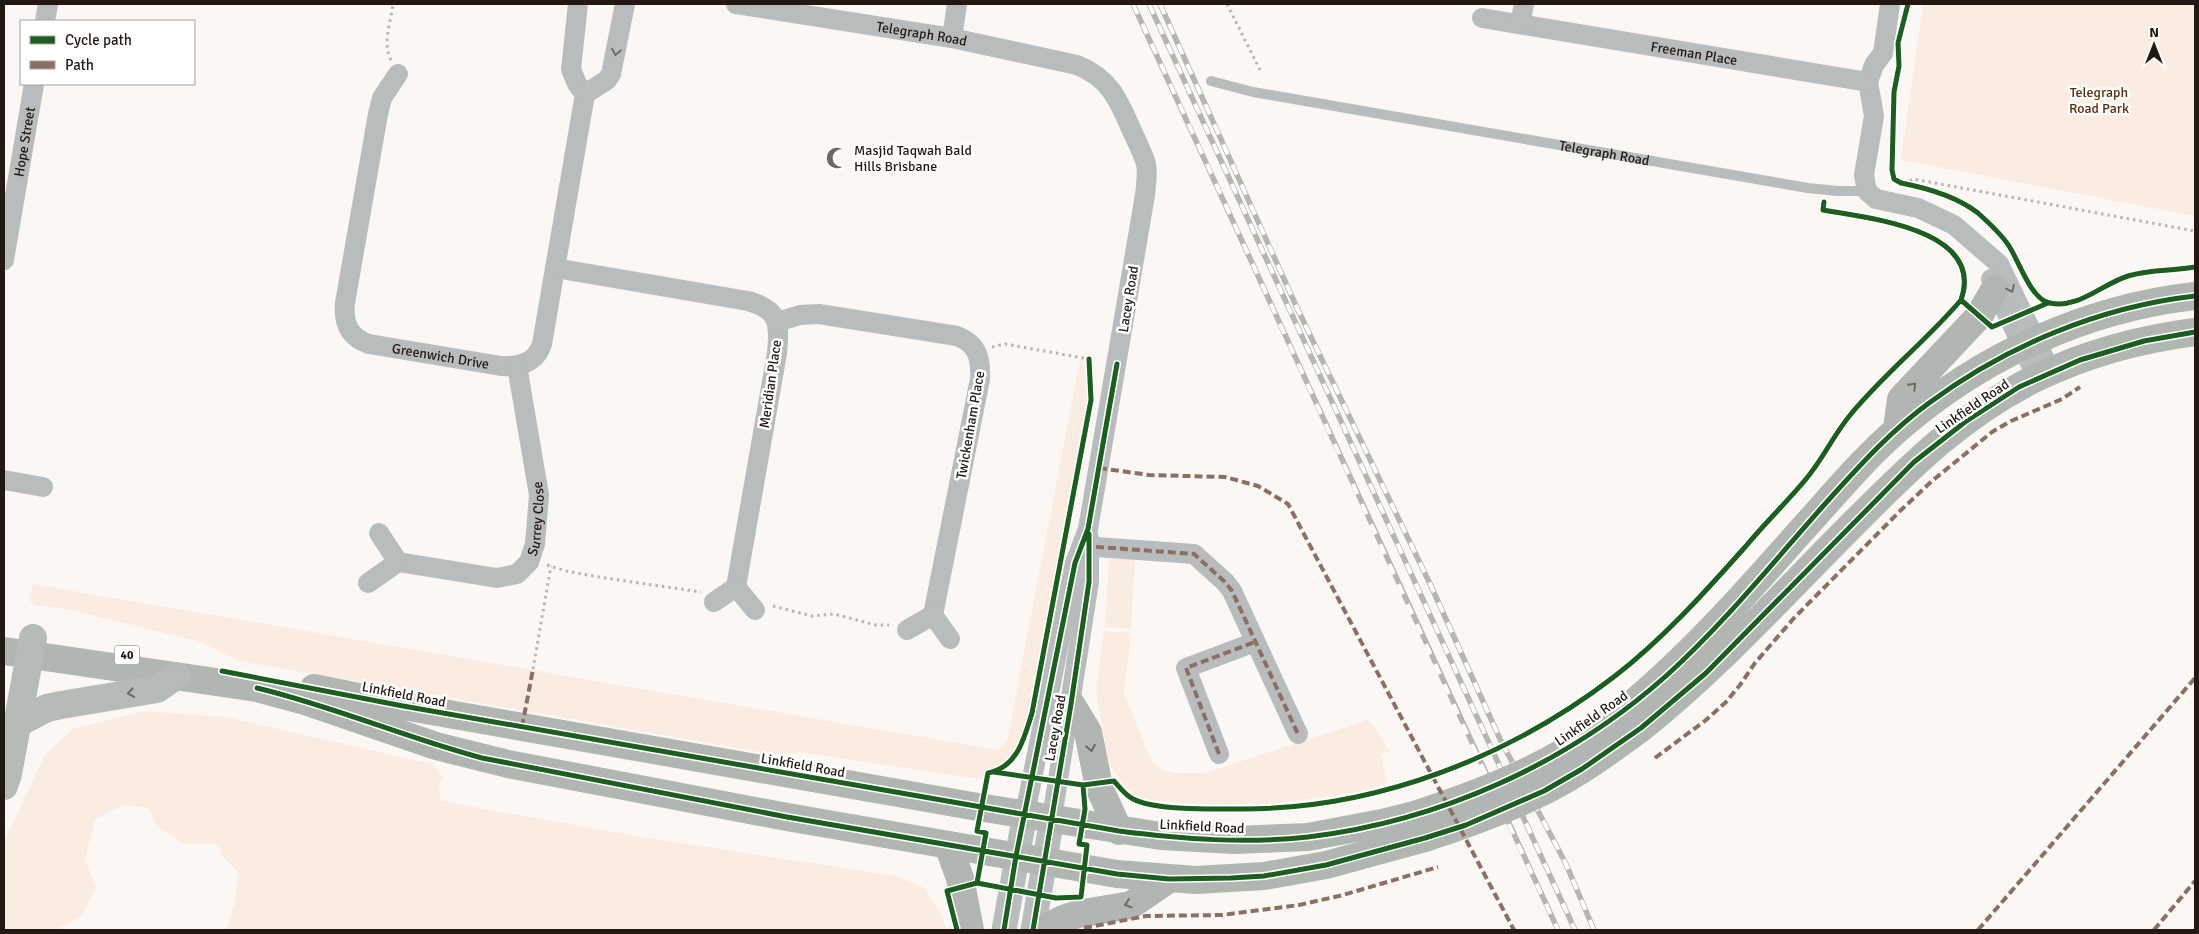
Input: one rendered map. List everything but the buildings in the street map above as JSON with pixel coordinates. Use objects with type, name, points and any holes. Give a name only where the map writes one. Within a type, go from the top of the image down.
[{"type":"highway","points":[[4,786],[8,774],[16,644]]},
{"type":"highway","points":[[11,714],[157,689],[176,676]]},
{"type":"main road","points":[[1897,429],[1900,399],[1975,321],[1995,289]]},
{"type":"main road","name":"40","points":[[2029,343],[2112,313],[2143,304],[2195,296]]},
{"type":"main road","name":"40","points":[[2044,375],[2115,349],[2144,341],[2195,332]]},
{"type":"main road","name":"Linkfield Road","points":[[1636,717],[1693,650],[1840,488],[1897,429],[1927,404],[1983,367],[2029,343]]},
{"type":"main road","name":"Linkfield Road","points":[[16,644],[176,676],[241,685],[290,696],[436,746],[508,764],[948,845],[1117,874],[1170,879],[1231,878],[1285,873],[1326,865],[1420,827],[1476,793],[1636,717],[1706,673],[1914,462],[1965,422],[2044,375]]},
{"type":"main road","name":"Linkfield Road","points":[[16,644],[319,689],[412,708],[1119,831],[1203,840],[1273,839],[1344,831],[1420,827]]},
{"type":"main road","points":[[1071,704],[1088,732],[1099,787],[1119,831]]},
{"type":"main road","points":[[948,845],[960,878],[970,930]]},
{"type":"main road","points":[[1041,930],[1070,916],[1131,905],[1170,879]]},
{"type":"street","points":[[45,20],[48,4]]},
{"type":"street","points":[[578,4],[570,62],[573,77],[586,94]]},
{"type":"street","points":[[517,366],[531,360],[540,349],[586,94],[608,80],[611,74],[625,4]]},
{"type":"street","name":"Telegraph Road","points":[[736,4],[952,38],[1065,62],[1090,70],[1101,78]]},
{"type":"street","points":[[952,38],[957,4]]},
{"type":"street","points":[[1520,24],[1524,4]]},
{"type":"street","points":[[1867,191],[1864,175],[1874,116],[1868,82],[1874,65],[1883,53],[1890,4]]},
{"type":"street","name":"Freeman Place","points":[[1482,18],[1868,82]]},
{"type":"street","name":"Greenwich Drive","points":[[398,74],[382,98],[378,114],[344,303],[347,328],[359,340],[369,344],[489,364],[517,366]]},
{"type":"street","name":"Lacey Road","points":[[1033,930],[1071,704],[1089,582],[1086,541],[1146,184],[1146,163],[1142,153],[1116,97],[1101,78]]},
{"type":"street","name":"Hope Street","points":[[4,260],[34,85]]},
{"type":"street","name":"Telegraph Road","points":[[1867,191],[1876,199],[1918,208],[1954,224],[1999,264],[2029,343],[2044,375]]},
{"type":"street","name":"Telegraph Road","points":[[1983,251],[1995,289],[2029,343]]},
{"type":"street","name":"Meridian Place","points":[[555,268],[748,301],[768,308],[777,322],[777,353],[736,587]]},
{"type":"street","name":"Twickenham Place","points":[[777,322],[809,314],[957,336],[966,340],[978,354],[981,366],[980,379],[934,615]]},
{"type":"street","name":"Surrey Close","points":[[398,562],[497,578],[517,574],[530,562],[538,511],[538,480],[517,366]]},
{"type":"street","points":[[4,480],[43,487]]},
{"type":"street","points":[[368,583],[398,562],[378,533]]},
{"type":"street","points":[[1086,541],[1194,554],[1225,582],[1232,591],[1298,734]]},
{"type":"street","name":"Lacey Road","points":[[1004,930],[1016,856],[1075,563],[1086,541]]},
{"type":"street","points":[[714,602],[736,587],[755,610]]},
{"type":"street","points":[[907,630],[934,615],[950,639]]},
{"type":"street","points":[[1219,754],[1186,668],[1255,642]]},
{"type":"lane","name":"Telegraph Road","points":[[1211,81],[1253,92],[1680,167],[1826,190],[1867,191]]},
{"type":"path","points":[[394,4],[387,40],[387,54],[398,74]]},
{"type":"path","points":[[1227,4],[1260,70]]},
{"type":"path","points":[[1902,183],[1913,179],[2195,231]]},
{"type":"path","points":[[1902,183],[1917,187]]},
{"type":"path","points":[[978,354],[996,345],[1005,344],[1089,359],[1089,366]]},
{"type":"path","points":[[532,556],[551,566],[605,578],[706,592],[714,602]]},
{"type":"path","points":[[533,669],[551,566]]},
{"type":"path","points":[[755,610],[767,602],[775,607],[812,616],[834,614],[876,625],[889,625],[900,619],[907,630]]},
{"type":"green space","name":"Telegraph Road Park","points":[[1923,4],[2195,4],[2195,216],[1901,160]]},
{"type":"green space","points":[[1080,360],[1084,361],[1089,392],[1030,705],[1021,736],[1012,754],[1006,761],[986,770],[985,775],[980,779],[804,753],[771,754],[239,661],[198,641],[67,609],[35,605],[29,600],[33,584],[997,750],[1006,743],[1008,736]]},
{"type":"green space","points":[[1112,558],[1135,559],[1131,629],[1105,627],[1109,560]]},
{"type":"green space","points":[[1104,631],[1131,633],[1124,694],[1152,762],[1161,769],[1174,773],[1205,773],[1368,720],[1378,731],[1389,752],[1381,754],[1387,784],[1358,792],[1271,804],[1201,804],[1150,800],[1139,797],[1123,786],[1108,760],[1096,690]]},
{"type":"green space","points":[[143,711],[226,717],[432,764],[444,778],[438,788],[441,801],[641,837],[897,876],[924,888],[942,916],[946,930],[226,930],[234,906],[238,872],[222,856],[219,844],[184,844],[156,826],[149,808],[123,805],[95,819],[85,859],[96,888],[81,916],[55,930],[4,930],[4,841],[45,755],[73,729]]},
{"type":"railway","points":[[1133,4],[1558,930]]},
{"type":"railway","points":[[1149,4],[1575,930]]},
{"type":"railway","points":[[1160,4],[1298,310],[1432,588],[1500,739],[1566,864],[1594,930]]},
{"type":"marked path","points":[[1655,758],[1706,720],[1726,702],[1755,663],[1794,618],[1932,481],[1992,432],[2011,421],[2062,399],[2080,387]]},
{"type":"marked path","points":[[1099,468],[1149,475],[1225,477],[1258,486],[1288,504],[1514,930]]},
{"type":"marked path","points":[[1084,546],[1194,554],[1225,582],[1232,591],[1298,734]]},
{"type":"marked path","points":[[1219,754],[1186,668],[1255,642]]},
{"type":"marked path","points":[[522,727],[533,669]]},
{"type":"marked path","points":[[1978,930],[2195,678]]},
{"type":"marked path","points":[[1084,928],[1146,916],[1222,915],[1299,905],[1343,895],[1438,867]]},
{"type":"marked path","points":[[2154,930],[2195,881]]},
{"type":"cycle path","points":[[1908,4],[1898,43],[1899,66],[1894,92],[1892,170],[1894,179],[1901,183],[1951,197],[1978,213],[2006,242],[2031,288],[2043,300],[2050,303],[2061,304],[2081,299],[2118,280],[2136,274],[2195,267]]},
{"type":"cycle path","points":[[1083,785],[1114,781],[1125,793],[1143,803],[1186,808],[1243,809],[1293,807],[1343,800],[1392,788],[1440,773],[1486,754],[1531,731],[1574,705],[1615,676],[1684,614],[1806,479],[1845,422],[1864,399],[1961,300],[1964,276],[1956,257],[1940,242],[1918,231],[1893,223],[1823,210],[1824,202]]},
{"type":"cycle path","points":[[222,671],[403,706],[1119,831],[1190,838],[1261,840],[1308,837],[1357,829],[1406,817],[1453,802],[1499,784],[1587,736],[1628,708],[1666,676],[1710,633],[1878,447],[1916,413],[1959,382],[2022,347],[2055,332],[2124,309],[2159,301],[2195,296]]},
{"type":"cycle path","points":[[1961,300],[1992,327],[2048,303]]},
{"type":"cycle path","points":[[257,688],[314,704],[482,758],[787,817],[1117,874],[1169,879],[1231,878],[1264,876],[1326,865],[1466,825],[1544,791],[1582,769],[1641,728],[1706,673],[1914,462],[1965,422],[2019,387],[2080,360],[2144,341],[2195,332]]},
{"type":"cycle path","points":[[994,772],[1083,785],[1085,809],[1079,844],[1087,845],[1081,897],[1056,898],[977,883],[986,833],[977,831],[988,773],[998,770],[1013,758],[1022,741],[1032,713],[1091,400],[1089,359]]},
{"type":"cycle path","points":[[1004,930],[1016,856],[1075,563],[1088,529],[1117,364]]},
{"type":"cycle path","points":[[1033,930],[1071,704],[1089,582],[1089,534]]},
{"type":"cycle path","points":[[957,930],[947,891],[977,883]]},
{"type":"place","name":"Masjid Taqwah Bald Hills Brisbane","points":[[837,158]]}]
